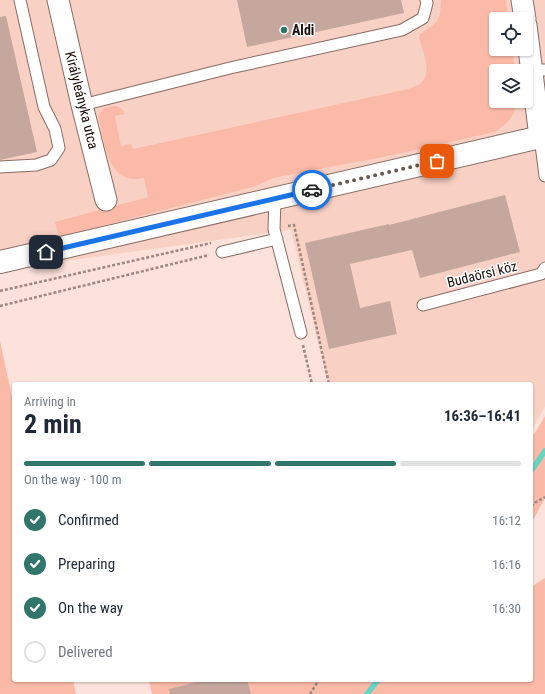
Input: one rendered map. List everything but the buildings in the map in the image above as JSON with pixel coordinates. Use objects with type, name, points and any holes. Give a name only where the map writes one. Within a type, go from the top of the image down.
[{"type":"main road","points":[[0,262],[542,136]]},
{"type":"street","name":"Királyleányka utca","points":[[58,0],[106,200]]},
{"type":"street","points":[[522,0],[524,12]]},
{"type":"street","points":[[533,49],[539,70],[542,136]]},
{"type":"lane","points":[[0,167],[36,165],[51,160],[59,148],[55,129],[44,107],[20,0]]},
{"type":"lane","points":[[82,105],[223,70],[402,30],[423,18],[427,3],[426,0]]},
{"type":"lane","points":[[542,136],[545,176]]},
{"type":"lane","points":[[275,199],[275,234],[301,333]]},
{"type":"lane","points":[[222,252],[275,234]]},
{"type":"lane","name":"Budaörsi köz","points":[[423,305],[541,274],[545,268]]},
{"type":"path","points":[[275,234],[294,225],[329,382]]},
{"type":"path","points":[[0,291],[213,243]]},
{"type":"path","points":[[0,306],[222,252]]},
{"type":"path","points":[[301,333],[312,382]]},
{"type":"path","points":[[533,504],[545,497]]},
{"type":"path","points":[[310,694],[318,682]]},
{"type":"shaded area","points":[[0,0],[545,0],[545,407],[533,428],[533,382],[328,382],[291,230],[0,270]]},
{"type":"shaded area","points":[[441,0],[506,0],[507,12],[489,12],[489,56],[513,56],[514,64],[489,64],[489,108],[515,108],[510,119],[495,132],[393,155],[273,178],[256,186],[59,237],[55,222],[148,197],[144,178],[132,179],[125,177],[113,167],[109,159],[98,116],[104,108],[116,106],[121,108],[125,114],[115,116],[121,146],[131,144],[133,149],[408,89],[420,84],[424,80],[426,75],[426,62],[419,38],[420,34],[435,24],[440,13]]},
{"type":"shaded area","points":[[0,341],[12,397],[12,682],[73,682],[76,694],[0,694]]},
{"type":"shaded area","points":[[545,416],[545,498],[533,520],[533,436]]},
{"type":"shaded area","points":[[545,578],[545,694],[152,694],[149,682],[533,682],[533,586]]},
{"type":"waterway","points":[[533,468],[545,451]]},
{"type":"waterway","points":[[367,694],[376,682]]},
{"type":"way so far","points":[[312,190],[437,161]]},
{"type":"place","name":"Aldi","points":[[284,30]]},
{"type":"route","points":[[46,252],[312,190]]}]
